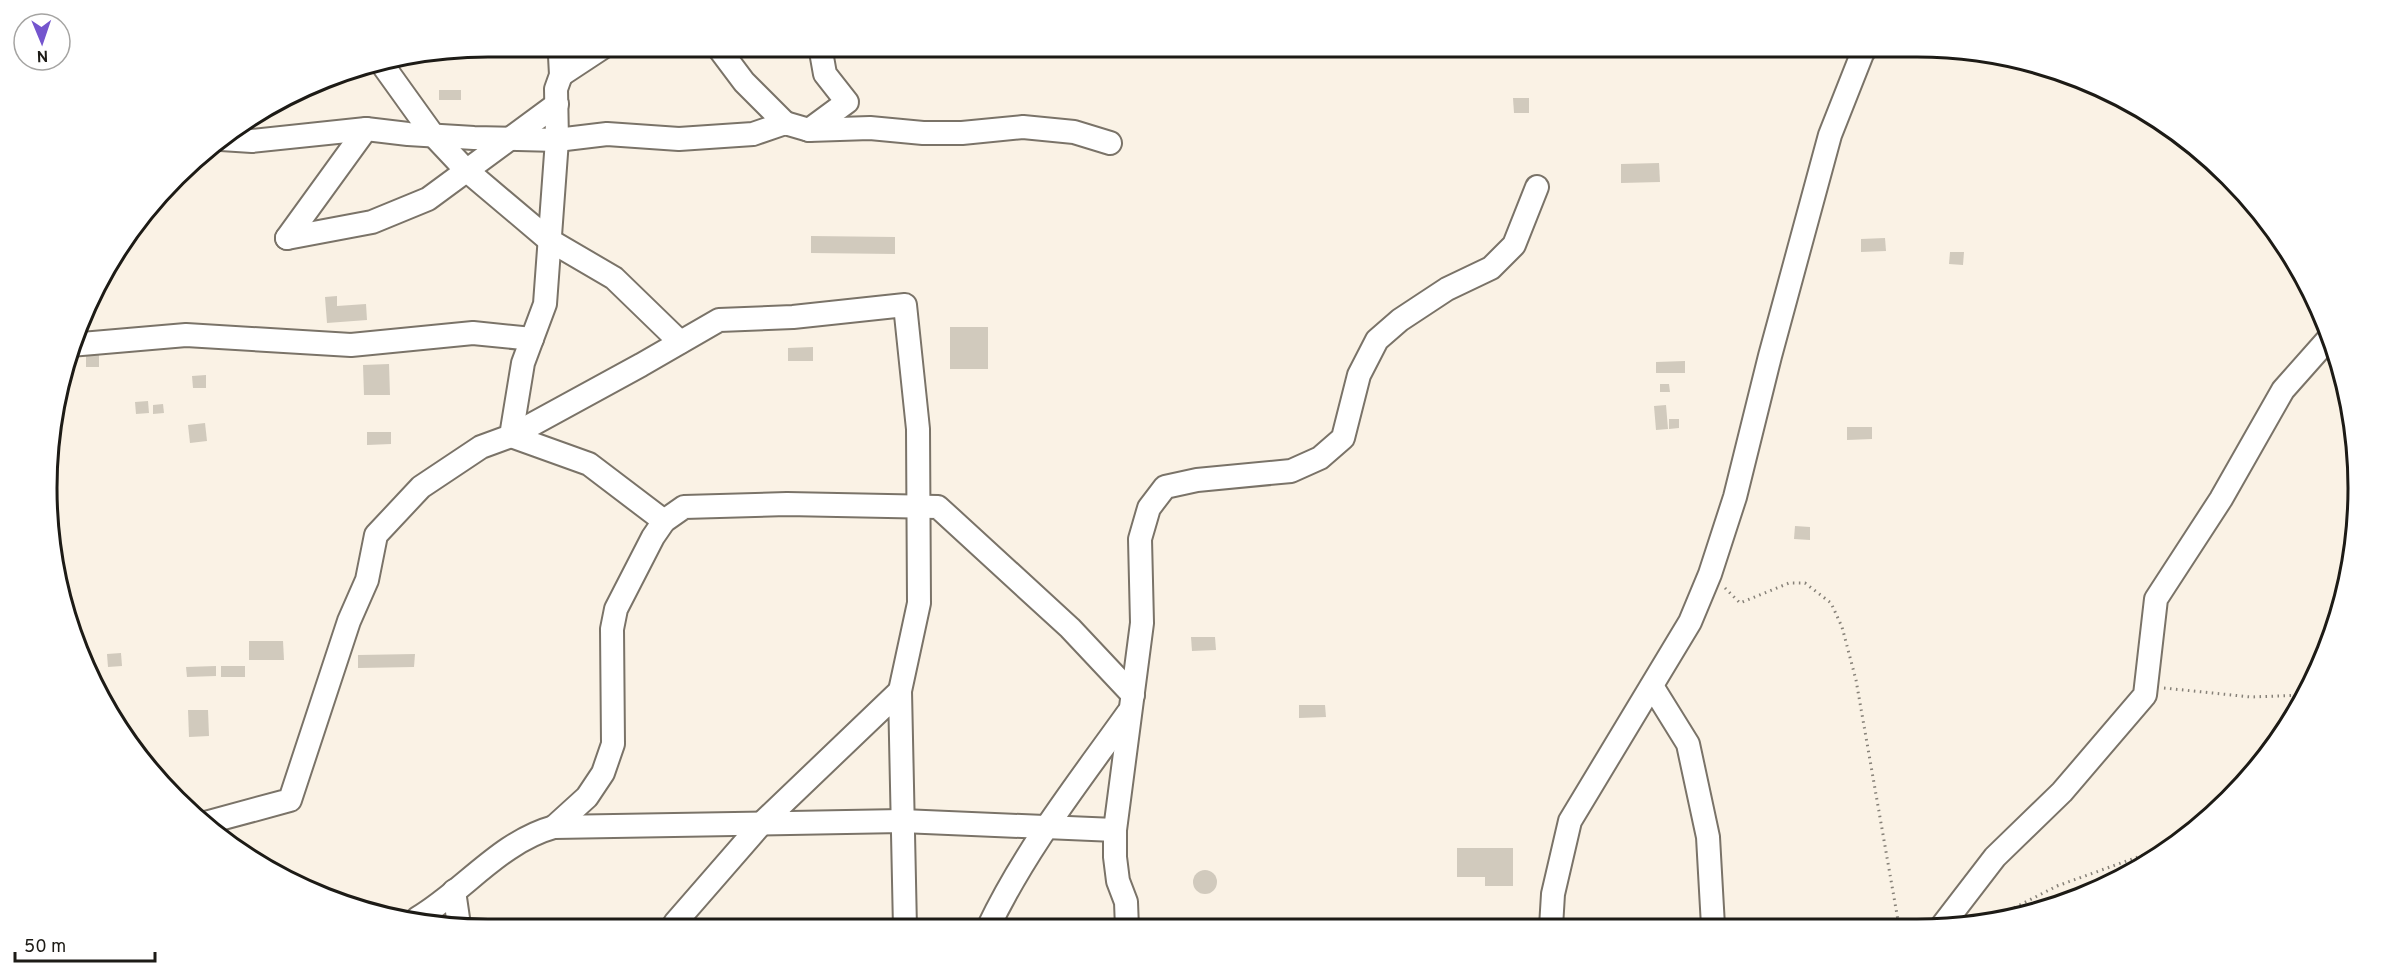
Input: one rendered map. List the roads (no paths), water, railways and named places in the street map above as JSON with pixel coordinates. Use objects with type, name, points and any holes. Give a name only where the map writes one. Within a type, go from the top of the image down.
[{"type":"street","points":[[511,436],[524,363],[545,304],[557,140],[556,89],[561,75],[560,57]]},
{"type":"street","points":[[561,75],[588,57]]},
{"type":"street","points":[[725,57],[744,82],[785,123],[809,130],[870,128],[952,133],[1023,127],[1074,132],[1110,143]]},
{"type":"street","points":[[809,130],[847,102],[825,74],[822,57]]},
{"type":"street","points":[[1551,919],[1553,894],[1570,821],[1690,622],[1710,574],[1734,497],[1830,135],[1861,57]]},
{"type":"street","points":[[386,70],[433,135],[465,169],[549,240],[614,278],[680,342]]},
{"type":"street","points":[[366,129],[287,238],[372,222],[428,199],[465,169],[556,104]]},
{"type":"street","points":[[235,140],[252,141],[366,129],[433,135],[557,140],[606,134],[679,139],[753,134],[785,123]]},
{"type":"street","points":[[1126,919],[1126,902],[1118,881],[1114,857],[1115,830],[1142,623],[1140,539],[1149,508],[1165,487],[1197,480],[1291,471],[1320,458],[1343,438],[1359,375],[1377,340],[1400,320],[1447,289],[1491,268],[1514,245],[1537,187]]},
{"type":"street","points":[[214,820],[290,800],[349,621],[367,580],[376,535],[422,487],[481,447],[511,436],[719,320],[793,317],[905,305],[918,429],[919,603],[900,691],[905,919]]},
{"type":"street","points":[[82,344],[186,335],[351,345],[473,333],[532,339]]},
{"type":"street","points":[[1948,918],[1995,857],[2062,792],[2145,694],[2156,599],[2221,499],[2283,390],[2323,345]]},
{"type":"street","points":[[511,436],[589,464],[664,520]]},
{"type":"street","points":[[554,826],[587,797],[603,773],[613,744],[612,629],[616,609],[652,537],[664,520],[684,507],[787,504],[938,507],[1070,628],[1132,703]]},
{"type":"street","points":[[1652,686],[1688,744],[1708,837],[1713,919]]},
{"type":"street","points":[[678,919],[762,823],[900,691]]},
{"type":"street","points":[[992,919],[1007,889],[1046,826],[1132,703]]},
{"type":"street","points":[[424,914],[534,832],[554,826],[902,822],[1115,830]]},
{"type":"street","points":[[454,891],[458,918]]}]
